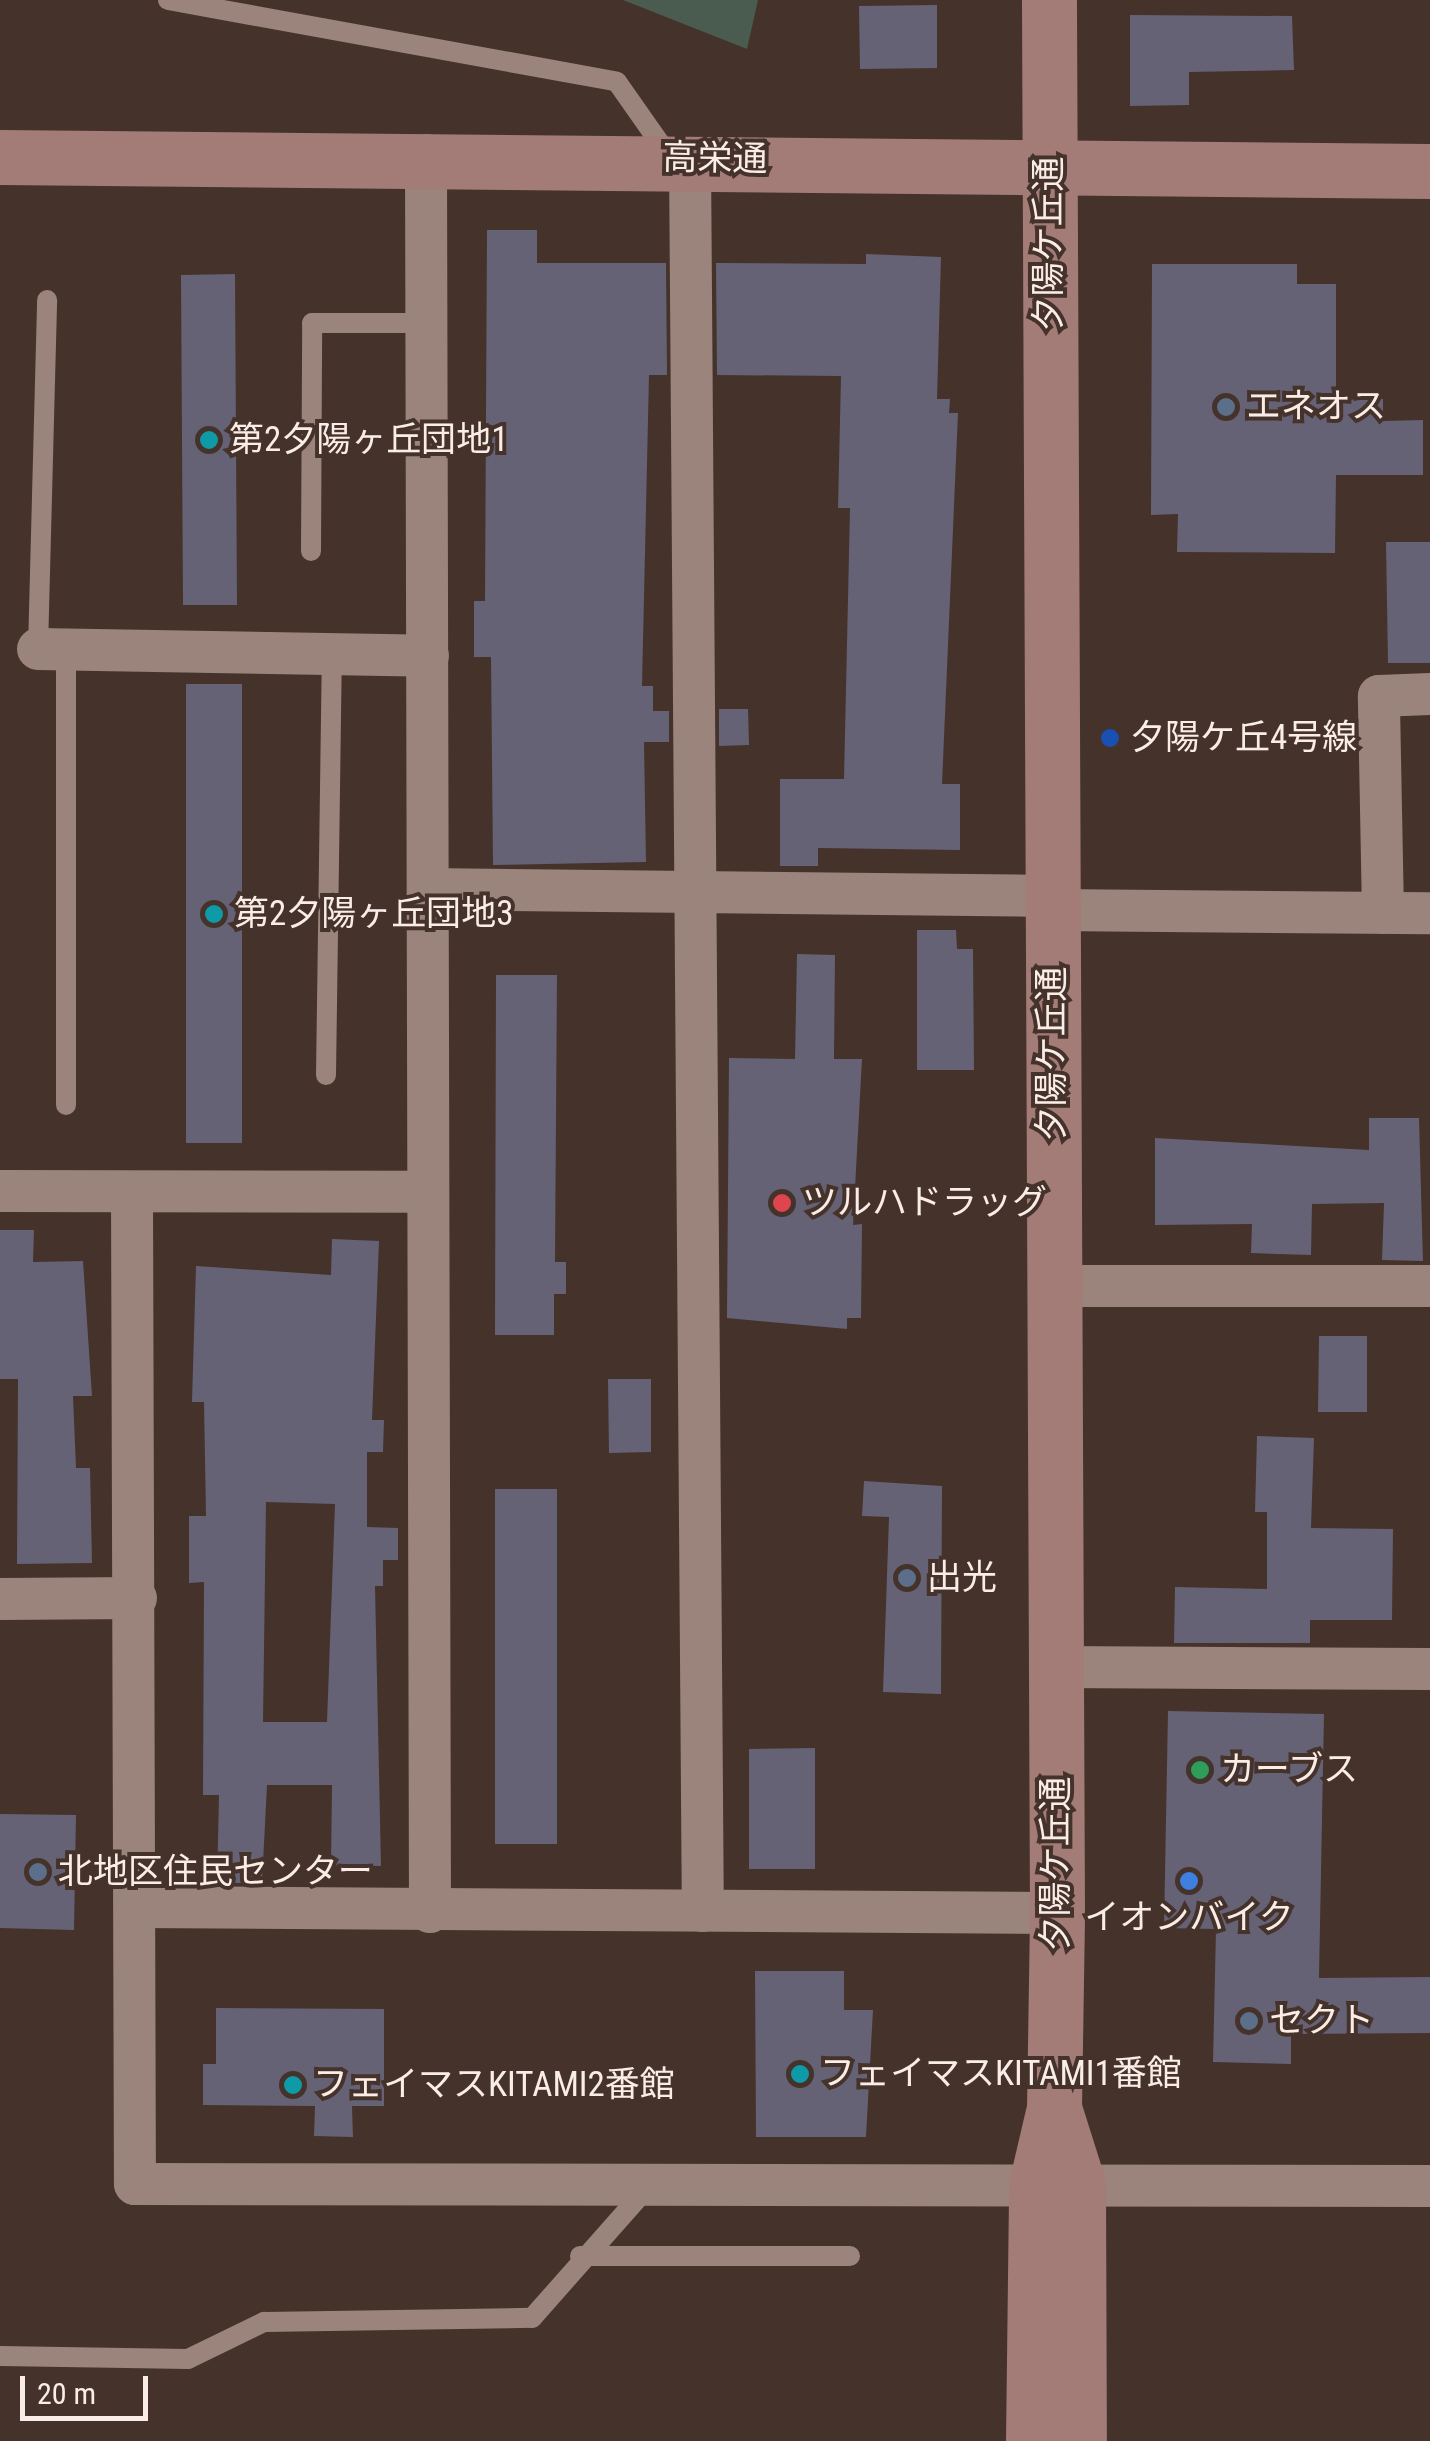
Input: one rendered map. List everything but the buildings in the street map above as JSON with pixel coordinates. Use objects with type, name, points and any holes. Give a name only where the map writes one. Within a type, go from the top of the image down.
[{"type":"street","name":"夕陽ケ丘通","points":[[1049,0],[1057,1913],[1054,2108],[1079,2441]]},
{"type":"street","points":[[426,156],[430,1912]]},
{"type":"street","name":"高栄通","points":[[0,157],[680,158],[1048,168],[1430,171]]},
{"type":"street","points":[[680,158],[703,1912]]},
{"type":"street","points":[[52,649],[428,656]]},
{"type":"street","points":[[1383,914],[1378,696],[1430,694]]},
{"type":"street","points":[[428,889],[1430,914]]},
{"type":"street","points":[[0,1191],[428,1192]]},
{"type":"street","points":[[132,1192],[138,1907],[135,2184],[1430,2186]]},
{"type":"street","points":[[1053,1286],[1430,1286]]},
{"type":"street","points":[[0,1599],[136,1598]]},
{"type":"street","points":[[1054,1667],[1430,1669]]},
{"type":"street","points":[[138,1907],[430,1912],[1057,1913]]},
{"type":"street","name":"夕陽ケ丘通","points":[[1033,2441],[1057,2185]]},
{"type":"lane","points":[[168,0],[617,82],[680,158]]},
{"type":"lane","points":[[47,300],[52,649],[66,1105]]},
{"type":"lane","points":[[311,551],[312,322],[426,323]]},
{"type":"lane","points":[[326,1075],[332,653]]},
{"type":"lane","points":[[0,2356],[188,2359],[264,2322],[532,2318],[580,2256],[651,2184]]},
{"type":"lane","points":[[580,2256],[850,2256]]},
{"type":"green space","points":[[623,0],[758,0],[747,49]]},
{"type":"place","name":"エネオス","points":[[1226,407]]},
{"type":"place","name":"第2夕陽ヶ丘団地1","points":[[209,440]]},
{"type":"place","name":"夕陽ケ丘4号線","points":[[1110,738]]},
{"type":"place","name":"第2夕陽ヶ丘団地3","points":[[214,914]]},
{"type":"place","name":"ツルハドラッグ","points":[[782,1203]]},
{"type":"place","name":"出光","points":[[907,1578]]},
{"type":"place","name":"カーブス","points":[[1200,1770]]},
{"type":"place","name":"北地区住民センター","points":[[38,1872]]},
{"type":"place","name":"イオンバイク","points":[[1189,1881]]},
{"type":"place","name":"セクト","points":[[1249,2021]]},
{"type":"place","name":"フェイマスKITAMI1番館","points":[[800,2074]]},
{"type":"place","name":"フェイマスKITAMI2番館","points":[[293,2085]]}]
